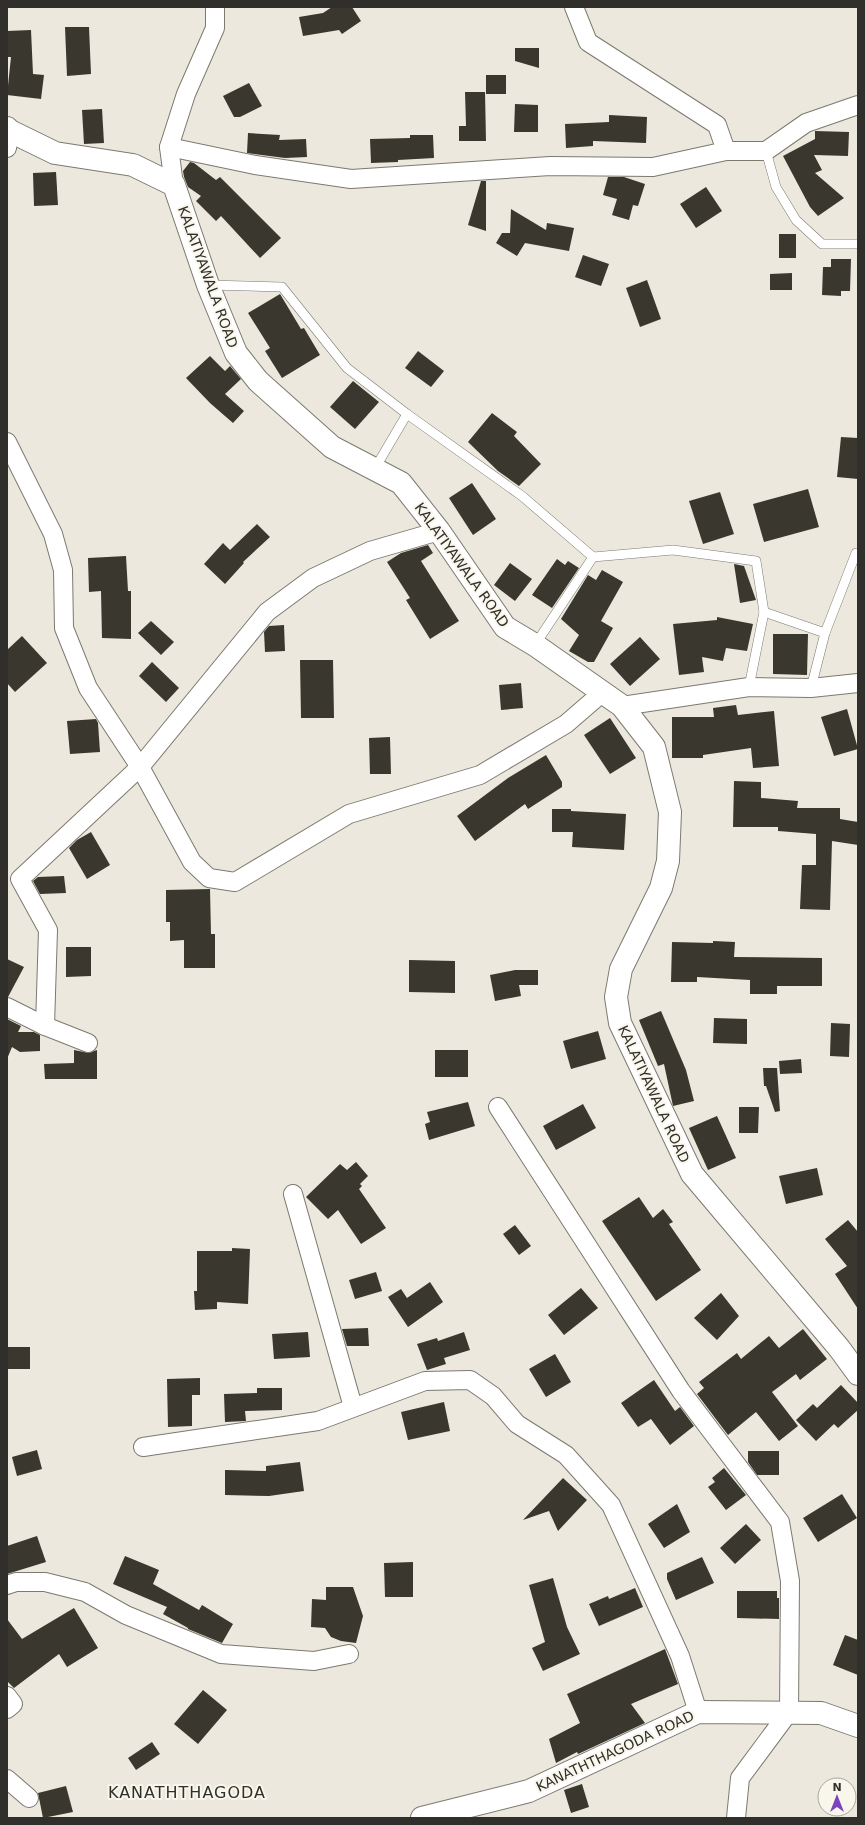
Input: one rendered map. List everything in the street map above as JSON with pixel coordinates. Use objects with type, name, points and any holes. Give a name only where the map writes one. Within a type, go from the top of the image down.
[{"type":"street","points":[[174,185],[169,147],[186,94],[215,28],[215,7]]},
{"type":"street","points":[[574,7],[588,42],[716,125],[726,151]]},
{"type":"street","points":[[169,147],[255,165],[351,179],[550,166],[653,167],[726,151],[766,151],[806,123],[858,105]]},
{"type":"street","points":[[8,136],[54,153],[133,165],[174,185]]},
{"type":"street","name":"KALATIYAWALA ROAD","points":[[174,185],[208,285],[236,353],[258,380],[332,446],[374,470],[401,482],[439,531],[505,627],[535,645],[622,706],[654,747],[670,812],[668,861],[661,888],[621,969],[616,997],[620,1023],[692,1174],[839,1348],[858,1374]]},
{"type":"street","points":[[7,442],[53,534],[63,570],[64,628],[88,688],[140,767],[192,862],[209,878],[235,882],[349,814],[480,775],[566,724],[603,692]]},
{"type":"street","points":[[45,1026],[48,930],[20,878],[140,767],[268,612],[312,578],[370,551],[439,531]]},
{"type":"street","points":[[622,706],[749,686],[810,688],[858,683]]},
{"type":"street","points":[[7,1006],[45,1026],[88,1043]]},
{"type":"street","points":[[498,1106],[681,1391],[780,1522],[790,1581],[789,1712],[740,1778],[736,1818]]},
{"type":"street","points":[[293,1194],[353,1407]]},
{"type":"street","points":[[143,1447],[318,1421],[426,1381],[470,1380],[493,1396],[517,1424],[566,1455],[611,1505],[680,1656],[698,1712]]},
{"type":"street","points":[[7,1585],[16,1582],[45,1582],[85,1592],[126,1615],[221,1654],[314,1662],[349,1654]]},
{"type":"street","points":[[7,1696],[13,1704],[7,1709]]},
{"type":"street","name":"KANATHTHAGODA ROAD","points":[[422,1818],[529,1791],[698,1712],[821,1713],[858,1726]]},
{"type":"street","points":[[7,1779],[29,1798]]},
{"type":"lane","points":[[766,151],[776,187],[796,220],[822,244],[858,244]]},
{"type":"lane","points":[[208,285],[282,287],[347,368],[407,414],[522,496],[593,557],[673,550],[756,561],[764,612],[749,686]]},
{"type":"lane","points":[[374,470],[407,414]]},
{"type":"lane","points":[[810,688],[825,633],[856,553]]},
{"type":"lane","points":[[535,645],[593,557]]},
{"type":"lane","points":[[764,612],[825,633]]},
{"type":"building","points":[[332,7],[352,7],[361,21],[342,34],[339,30],[303,36],[299,17],[323,13]]},
{"type":"building","points":[[65,27],[89,27],[91,74],[67,76]]},
{"type":"building","points":[[31,30],[33,74],[44,75],[41,99],[7,95],[11,57],[7,57],[7,31]]},
{"type":"building","points":[[515,48],[539,48],[539,68],[515,61]]},
{"type":"building","points":[[486,75],[506,75],[506,94],[486,94]]},
{"type":"building","points":[[249,83],[262,106],[240,117],[234,117],[223,96]]},
{"type":"building","points":[[465,92],[485,92],[486,141],[459,141],[459,126],[466,126]]},
{"type":"building","points":[[515,104],[538,105],[538,132],[514,132]]},
{"type":"building","points":[[102,109],[104,143],[84,144],[82,110]]},
{"type":"building","points":[[609,115],[647,117],[646,143],[593,141],[593,146],[566,148],[565,124],[609,122]]},
{"type":"building","points":[[815,131],[849,132],[848,156],[814,155],[822,170],[815,173],[844,198],[818,216],[810,207],[783,156],[815,139]]},
{"type":"building","points":[[248,133],[280,135],[279,140],[306,139],[307,157],[285,158],[247,153]]},
{"type":"building","points":[[410,135],[433,135],[434,158],[371,163],[370,139],[410,138]]},
{"type":"building","points":[[190,162],[194,163],[216,180],[220,177],[281,238],[260,258],[221,216],[216,221],[196,201],[201,196],[188,187],[183,171]]},
{"type":"building","points":[[56,172],[58,205],[34,206],[33,173]]},
{"type":"building","points":[[608,177],[624,177],[645,184],[638,206],[633,205],[629,220],[612,215],[617,199],[603,195]]},
{"type":"building","points":[[481,181],[486,181],[486,231],[468,225]]},
{"type":"building","points":[[706,187],[722,211],[696,228],[680,204]]},
{"type":"building","points":[[511,209],[546,230],[547,223],[574,228],[569,251],[525,243],[517,256],[496,243],[502,233],[510,233]]},
{"type":"building","points":[[779,234],[796,234],[796,258],[779,258]]},
{"type":"building","points":[[583,255],[609,264],[601,286],[575,277]]},
{"type":"building","points":[[831,259],[851,259],[850,291],[841,291],[841,296],[822,295],[823,267],[831,267]]},
{"type":"building","points":[[792,273],[792,290],[770,290],[770,274]]},
{"type":"building","points":[[647,280],[661,319],[640,327],[626,288]]},
{"type":"building","points":[[280,294],[301,329],[304,328],[320,355],[282,378],[265,351],[270,348],[248,313]]},
{"type":"building","points":[[418,351],[444,371],[431,387],[405,368]]},
{"type":"building","points":[[210,356],[225,371],[230,366],[241,379],[225,394],[244,411],[233,423],[210,403],[186,378]]},
{"type":"building","points":[[353,381],[379,402],[355,429],[330,407]]},
{"type":"building","points":[[492,413],[517,432],[514,436],[541,464],[519,486],[498,471],[468,442]]},
{"type":"building","points":[[841,437],[858,438],[858,479],[837,477]]},
{"type":"building","points":[[472,483],[496,519],[473,535],[449,498]]},
{"type":"building","points":[[808,489],[819,527],[764,542],[753,504]]},
{"type":"building","points":[[720,492],[734,534],[703,544],[689,501]]},
{"type":"building","points":[[257,524],[270,537],[243,562],[244,563],[225,584],[204,564],[223,543],[230,550]]},
{"type":"building","points":[[428,545],[433,553],[421,561],[459,621],[430,639],[406,600],[410,598],[387,562],[401,553]]},
{"type":"building","points":[[126,556],[128,591],[131,591],[131,639],[102,638],[101,591],[89,592],[88,558]]},
{"type":"building","points":[[557,559],[565,565],[568,561],[579,568],[552,608],[532,595]]},
{"type":"building","points":[[510,563],[532,579],[515,601],[494,585]]},
{"type":"building","points":[[734,564],[744,566],[756,600],[740,603]]},
{"type":"building","points":[[602,570],[623,582],[601,621],[613,628],[594,662],[588,662],[569,651],[579,635],[561,619],[588,575],[596,580]]},
{"type":"building","points":[[717,617],[753,624],[747,651],[726,648],[723,661],[702,657],[704,672],[679,675],[673,624],[717,620]]},
{"type":"building","points":[[151,621],[174,642],[161,655],[138,633]]},
{"type":"building","points":[[284,625],[285,651],[265,652],[264,632],[269,626]]},
{"type":"building","points":[[773,634],[808,634],[807,675],[773,674]]},
{"type":"building","points":[[22,636],[47,663],[15,692],[7,683],[7,650]]},
{"type":"building","points":[[640,637],[660,659],[630,686],[610,664]]},
{"type":"building","points":[[300,660],[333,660],[334,718],[301,718]]},
{"type":"building","points":[[152,662],[179,688],[166,702],[139,676]]},
{"type":"building","points":[[521,683],[523,708],[501,710],[499,685]]},
{"type":"building","points":[[736,705],[738,715],[774,711],[779,766],[753,768],[751,748],[703,755],[703,758],[672,758],[672,717],[714,717],[713,708]]},
{"type":"building","points":[[847,709],[858,749],[834,756],[821,717]]},
{"type":"building","points":[[610,718],[636,758],[610,774],[584,735]]},
{"type":"building","points":[[96,719],[98,723],[100,752],[70,754],[67,721]]},
{"type":"building","points":[[390,737],[391,774],[370,774],[369,738]]},
{"type":"building","points":[[546,755],[562,782],[562,787],[528,809],[525,804],[475,841],[457,816],[508,778]]},
{"type":"building","points":[[734,781],[761,782],[761,798],[798,801],[797,808],[840,808],[840,819],[858,822],[858,845],[832,841],[830,910],[800,909],[802,865],[816,865],[816,834],[778,831],[778,827],[733,827]]},
{"type":"building","points":[[552,809],[571,809],[571,811],[626,814],[624,850],[572,847],[573,832],[552,832]]},
{"type":"building","points":[[91,832],[110,865],[87,879],[69,848],[77,840]]},
{"type":"building","points":[[64,876],[66,893],[40,894],[33,881],[38,877]]},
{"type":"building","points":[[210,889],[211,934],[215,934],[215,968],[184,968],[184,940],[170,941],[170,922],[166,922],[166,890]]},
{"type":"building","points":[[713,941],[735,942],[734,957],[822,958],[822,986],[777,986],[777,994],[750,994],[750,980],[697,977],[697,982],[671,982],[672,942],[713,943]]},
{"type":"building","points":[[66,947],[91,947],[91,976],[66,977]]},
{"type":"building","points":[[7,959],[24,967],[8,997],[7,997]]},
{"type":"building","points":[[409,960],[455,961],[455,993],[409,992]]},
{"type":"building","points":[[515,970],[538,970],[538,985],[519,985],[521,996],[495,1001],[490,975]]},
{"type":"building","points":[[661,1011],[686,1070],[694,1101],[673,1106],[664,1064],[658,1066],[639,1020]]},
{"type":"building","points":[[714,1018],[747,1019],[747,1044],[713,1043]]},
{"type":"building","points":[[7,1019],[21,1026],[18,1032],[34,1032],[40,1035],[40,1051],[20,1052],[12,1047],[7,1059]]},
{"type":"building","points":[[831,1023],[850,1024],[849,1057],[830,1056]]},
{"type":"building","points":[[598,1031],[606,1059],[571,1069],[563,1041]]},
{"type":"building","points":[[74,1050],[89,1053],[97,1050],[97,1079],[45,1079],[44,1064],[74,1063]]},
{"type":"building","points":[[435,1050],[468,1050],[468,1077],[435,1077]]},
{"type":"building","points":[[801,1059],[802,1073],[780,1074],[779,1061]]},
{"type":"building","points":[[763,1068],[777,1068],[780,1111],[775,1112],[766,1086],[764,1086]]},
{"type":"building","points":[[468,1102],[475,1126],[429,1140],[425,1124],[430,1122],[427,1112]]},
{"type":"building","points":[[583,1104],[596,1128],[556,1150],[543,1126]]},
{"type":"building","points":[[739,1107],[759,1107],[758,1133],[739,1133]]},
{"type":"building","points":[[717,1116],[736,1158],[708,1170],[689,1128]]},
{"type":"building","points":[[356,1162],[368,1176],[360,1184],[362,1186],[359,1189],[386,1228],[361,1244],[338,1210],[328,1219],[306,1197],[340,1164],[347,1170]]},
{"type":"building","points":[[817,1168],[823,1195],[786,1204],[779,1176]]},
{"type":"building","points":[[639,1197],[653,1218],[663,1209],[673,1222],[669,1224],[701,1270],[656,1301],[602,1221]]},
{"type":"building","points":[[848,1220],[858,1232],[858,1309],[835,1274],[847,1266],[825,1239]]},
{"type":"building","points":[[515,1225],[531,1246],[519,1255],[503,1234]]},
{"type":"building","points":[[232,1248],[250,1249],[248,1304],[217,1302],[217,1309],[195,1310],[194,1291],[197,1291],[197,1251],[232,1251]]},
{"type":"building","points":[[376,1272],[382,1291],[355,1299],[349,1280]]},
{"type":"building","points":[[430,1282],[443,1302],[408,1327],[388,1297],[401,1289],[407,1298]]},
{"type":"building","points":[[581,1288],[598,1308],[564,1335],[548,1315]]},
{"type":"building","points":[[721,1293],[739,1316],[717,1340],[694,1318]]},
{"type":"building","points":[[368,1328],[369,1346],[347,1346],[342,1329]]},
{"type":"building","points":[[803,1329],[827,1359],[800,1380],[796,1374],[772,1392],[798,1426],[779,1441],[756,1412],[728,1435],[697,1394],[704,1388],[699,1382],[737,1353],[741,1359],[769,1336],[779,1348]]},
{"type":"building","points":[[308,1332],[310,1357],[274,1359],[272,1334]]},
{"type":"building","points":[[464,1332],[470,1350],[444,1358],[446,1364],[427,1370],[417,1344],[437,1338],[438,1341]]},
{"type":"building","points":[[7,1347],[30,1347],[30,1369],[7,1369]]},
{"type":"building","points":[[555,1354],[571,1382],[546,1397],[529,1369]]},
{"type":"building","points":[[200,1378],[200,1395],[192,1395],[192,1426],[168,1427],[167,1379]]},
{"type":"building","points":[[654,1380],[675,1411],[680,1407],[694,1426],[670,1445],[651,1419],[638,1427],[621,1403]]},
{"type":"building","points":[[841,1385],[858,1403],[858,1410],[838,1428],[834,1424],[816,1441],[796,1420],[813,1404],[817,1408]]},
{"type":"building","points":[[257,1388],[282,1388],[282,1410],[245,1411],[246,1421],[225,1422],[224,1394],[257,1393]]},
{"type":"building","points":[[444,1402],[450,1431],[408,1440],[401,1412]]},
{"type":"building","points":[[37,1450],[42,1469],[17,1476],[12,1457]]},
{"type":"building","points":[[748,1451],[779,1451],[779,1475],[757,1475],[748,1462]]},
{"type":"building","points":[[300,1462],[304,1491],[269,1496],[225,1495],[225,1470],[266,1471],[266,1466]]},
{"type":"building","points":[[724,1468],[746,1495],[726,1510],[708,1487],[715,1482],[712,1478]]},
{"type":"building","points":[[563,1478],[587,1500],[558,1531],[549,1511],[523,1520]]},
{"type":"building","points":[[842,1494],[857,1518],[818,1542],[803,1518]]},
{"type":"building","points":[[677,1504],[690,1532],[664,1548],[648,1524]]},
{"type":"building","points":[[746,1524],[761,1540],[735,1564],[720,1548]]},
{"type":"building","points":[[37,1536],[46,1562],[7,1574],[7,1546]]},
{"type":"building","points":[[125,1556],[159,1570],[153,1584],[199,1610],[202,1605],[233,1624],[222,1643],[188,1629],[163,1614],[167,1607],[113,1584]]},
{"type":"building","points":[[702,1557],[714,1583],[676,1600],[667,1579],[667,1573]]},
{"type":"building","points":[[413,1562],[413,1597],[385,1597],[384,1563]]},
{"type":"building","points":[[553,1578],[567,1627],[580,1654],[543,1671],[532,1648],[545,1642],[529,1585]]},
{"type":"building","points":[[326,1587],[353,1587],[363,1616],[356,1643],[341,1641],[331,1637],[325,1628],[311,1627],[312,1599],[326,1600]]},
{"type":"building","points":[[635,1588],[643,1607],[599,1626],[589,1604],[608,1596],[609,1599]]},
{"type":"building","points":[[737,1591],[777,1591],[777,1598],[779,1598],[779,1619],[737,1618]]},
{"type":"building","points":[[74,1608],[98,1648],[67,1667],[59,1654],[14,1688],[7,1681],[7,1619],[22,1639]]},
{"type":"building","points":[[845,1635],[858,1640],[858,1675],[833,1665]]},
{"type":"building","points":[[665,1649],[678,1684],[631,1704],[645,1723],[578,1754],[577,1752],[556,1763],[549,1739],[580,1723],[567,1694]]},
{"type":"building","points":[[203,1690],[227,1710],[198,1744],[174,1724]]},
{"type":"building","points":[[152,1742],[160,1754],[136,1770],[128,1758]]},
{"type":"building","points":[[582,1784],[589,1807],[571,1813],[564,1790]]},
{"type":"building","points":[[66,1786],[73,1812],[43,1818],[38,1793]]},
{"type":"district","name":"KANATHTHAGODA","points":[[187,1792]]}]
